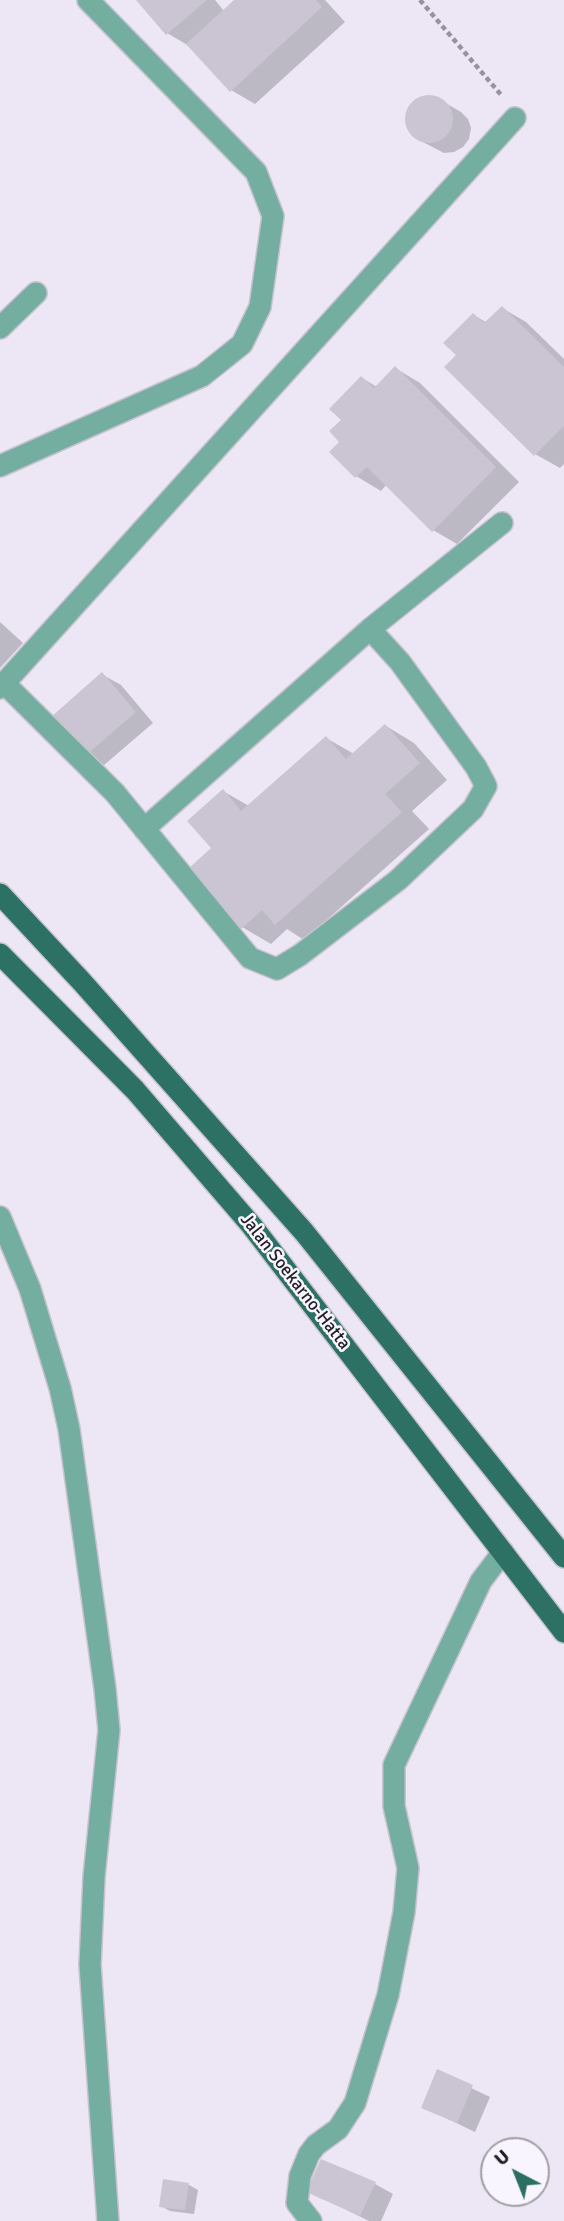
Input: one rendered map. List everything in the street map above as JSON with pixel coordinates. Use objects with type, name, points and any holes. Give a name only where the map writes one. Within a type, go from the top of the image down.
[{"type":"main road","points":[[0,894],[82,982],[304,1232],[564,1557]]},
{"type":"main road","name":"Jalan Soekarno-Hatta","points":[[0,954],[135,1090],[252,1226],[564,1632]]},
{"type":"street","points":[[0,466],[202,376],[242,344],[260,307],[273,216],[256,172],[88,0]]},
{"type":"street","points":[[370,629],[400,662],[476,767],[486,786],[473,809],[398,880],[300,955],[277,969],[250,958],[115,793],[2,685],[515,118]]},
{"type":"street","points":[[0,328],[36,293]]},
{"type":"street","points":[[144,829],[370,629],[502,523]]},
{"type":"street","points":[[0,1217],[30,1289],[60,1388],[69,1429],[106,1689],[106,1779],[94,1877],[90,1965],[108,2221]]},
{"type":"street","points":[[311,2221],[297,2203],[300,2176],[309,2154],[338,2129],[355,2103],[388,1995],[404,1912],[408,1868],[394,1806],[394,1765],[481,1581],[503,1552]]},
{"type":"path","points":[[420,0],[504,98],[515,118]]},
{"type":"building","points":[[136,0],[207,0],[166,35]]},
{"type":"building","points":[[234,0],[316,0],[322,7],[230,92],[186,44]]},
{"type":"building","points":[[429,95],[446,102],[453,119],[446,136],[429,143],[412,136],[405,119],[412,102]]},
{"type":"building","points":[[502,306],[564,367],[564,426],[534,456],[444,367],[456,355],[443,343],[473,313],[484,323]]},
{"type":"building","points":[[395,366],[496,467],[432,532],[367,467],[355,478],[329,452],[339,442],[329,431],[341,420],[329,409],[361,376],[374,388]]},
{"type":"building","points":[[102,672],[136,712],[85,756],[51,717]]},
{"type":"building","points":[[385,724],[420,763],[385,794],[402,812],[275,925],[262,910],[241,929],[188,869],[211,848],[187,821],[223,789],[241,811],[326,736],[346,759]]},
{"type":"building","points":[[437,2069],[473,2085],[457,2123],[421,2108]]},
{"type":"building","points":[[321,2159],[376,2182],[360,2216],[306,2192]]},
{"type":"building","points":[[163,2179],[189,2183],[185,2210],[159,2207]]}]
